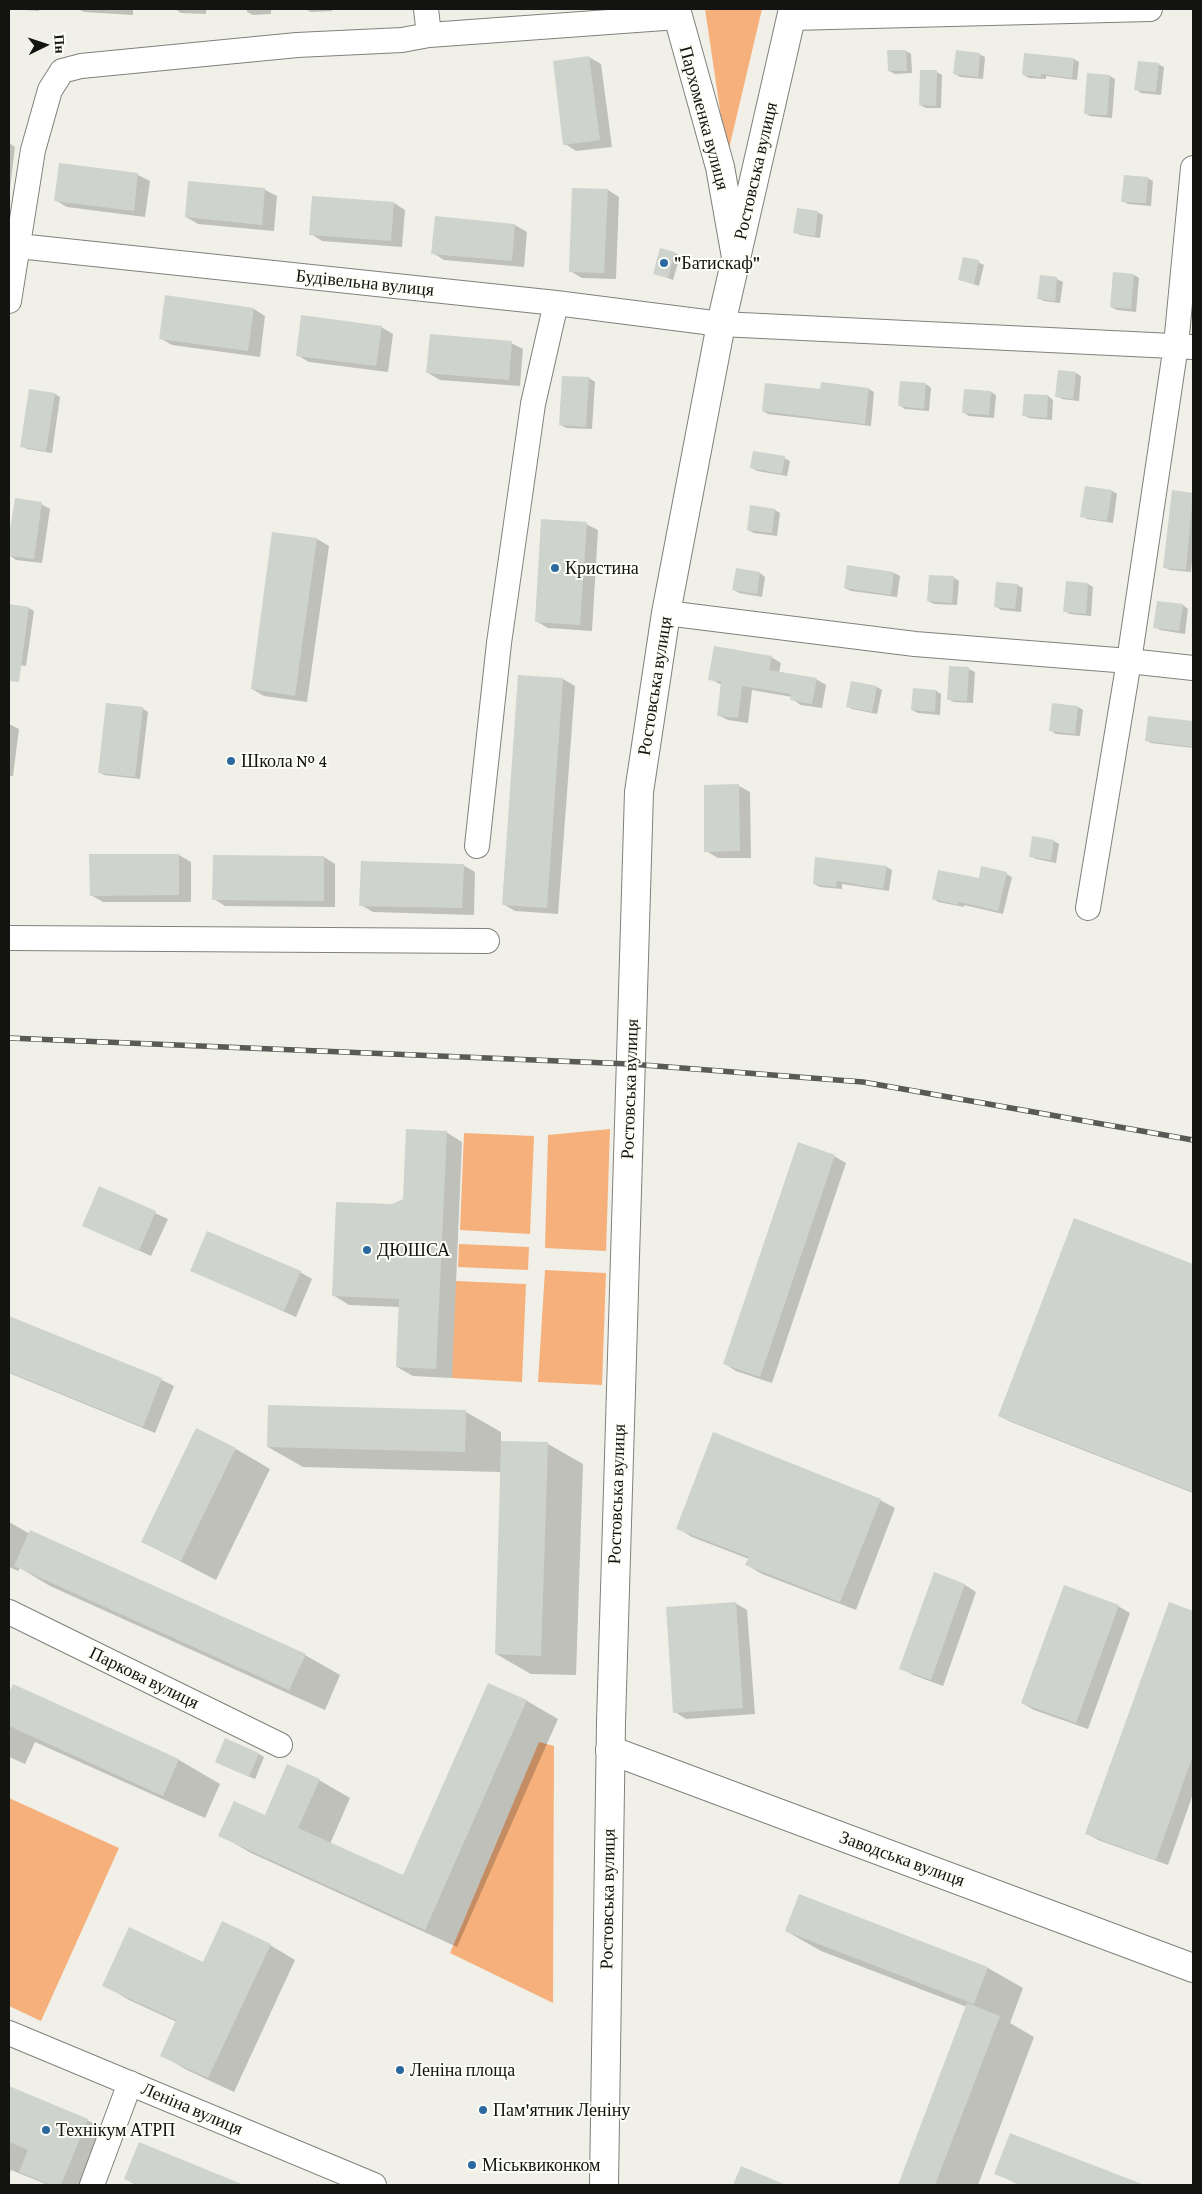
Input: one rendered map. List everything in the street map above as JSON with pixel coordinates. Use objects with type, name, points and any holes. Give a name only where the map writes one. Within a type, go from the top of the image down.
[{"type":"main road","name":"Пархоменка вулиця","points":[[677,13],[720,167],[736,258]]},
{"type":"main road","name":"Ростовська вулиця","points":[[604,2185],[610,1750],[639,792],[666,613],[721,324],[792,13]]},
{"type":"main road","name":"Заводська вулиця","points":[[610,1750],[1193,1968]]},
{"type":"street","points":[[426,9],[429,35]]},
{"type":"street","points":[[792,13],[1150,9]]},
{"type":"street","points":[[9,301],[14,246],[33,150],[50,90],[62,71],[90,65],[297,45],[402,40],[429,35],[677,13]]},
{"type":"street","points":[[1088,908],[1129,661],[1185,346],[1193,168]]},
{"type":"street","name":"Будівельна вулиця","points":[[14,246],[556,303],[721,324],[1185,346]]},
{"type":"street","points":[[477,846],[499,643],[533,404],[556,303]]},
{"type":"street","points":[[666,613],[915,644],[1193,668]]},
{"type":"street","points":[[9,938],[486,941]]},
{"type":"street","name":"Паркова вулиця","points":[[9,1612],[280,1745]]},
{"type":"street","name":"Леніна вулиця","points":[[9,2033],[374,2185]]},
{"type":"street","points":[[92,2185],[130,2083]]},
{"type":"shaded area","points":[[705,9],[762,9],[727,157]]},
{"type":"shaded area","points":[[610,1129],[606,1251],[545,1248],[548,1135]]},
{"type":"shaded area","points":[[464,1133],[534,1136],[530,1234],[460,1230]]},
{"type":"shaded area","points":[[459,1244],[529,1247],[528,1270],[458,1267]]},
{"type":"shaded area","points":[[545,1270],[606,1273],[602,1385],[538,1382]]},
{"type":"shaded area","points":[[456,1281],[526,1284],[522,1382],[452,1378]]},
{"type":"shaded area","points":[[539,1742],[554,1746],[553,2003],[450,1953]]},
{"type":"shaded area","points":[[9,1798],[119,1848],[41,2021],[9,2006]]},
{"type":"building","points":[[887,50],[906,50],[907,71],[888,71]]},
{"type":"building","points":[[956,50],[980,53],[978,77],[953,74]]},
{"type":"building","points":[[1024,53],[1074,58],[1072,78],[1041,74],[1041,77],[1022,75]]},
{"type":"building","points":[[589,56],[600,140],[563,145],[553,61]]},
{"type":"building","points":[[1138,61],[1159,63],[1156,92],[1134,90]]},
{"type":"building","points":[[920,70],[937,70],[936,106],[919,105]]},
{"type":"building","points":[[1087,73],[1110,75],[1107,115],[1084,114]]},
{"type":"building","points":[[59,163],[138,173],[134,211],[54,201]]},
{"type":"building","points":[[1124,175],[1148,177],[1146,203],[1121,202]]},
{"type":"building","points":[[188,181],[265,188],[262,225],[185,217]]},
{"type":"building","points":[[572,188],[608,189],[604,273],[569,272]]},
{"type":"building","points":[[312,196],[394,202],[391,241],[309,235]]},
{"type":"building","points":[[797,208],[818,211],[815,236],[793,233]]},
{"type":"building","points":[[435,216],[515,224],[512,261],[431,254]]},
{"type":"building","name":"\"Батискаф\"","points":[[660,248],[675,252],[668,278],[653,274]]},
{"type":"building","points":[[963,257],[979,260],[974,284],[958,280]]},
{"type":"building","points":[[1113,272],[1134,274],[1131,309],[1110,307]]},
{"type":"building","points":[[1040,275],[1057,277],[1055,301],[1037,299]]},
{"type":"building","points":[[165,295],[254,308],[248,351],[159,339]]},
{"type":"building","points":[[301,315],[382,326],[376,366],[296,356]]},
{"type":"building","points":[[430,334],[512,341],[509,380],[426,373]]},
{"type":"building","points":[[1058,370],[1076,372],[1073,399],[1055,397]]},
{"type":"building","points":[[562,376],[589,377],[586,427],[559,425]]},
{"type":"building","points":[[900,381],[926,383],[924,409],[898,406]]},
{"type":"building","points":[[821,382],[869,388],[865,424],[762,411],[765,383],[820,389]]},
{"type":"building","points":[[29,389],[55,393],[46,451],[20,447]]},
{"type":"building","points":[[964,389],[991,391],[989,415],[962,413]]},
{"type":"building","points":[[1024,394],[1048,395],[1047,418],[1022,416]]},
{"type":"building","points":[[753,451],[785,456],[782,474],[750,468]]},
{"type":"building","points":[[1085,486],[1112,490],[1107,521],[1080,517]]},
{"type":"building","points":[[1172,490],[1193,493],[1186,570],[1163,568]]},
{"type":"building","points":[[15,498],[42,502],[34,559],[9,556],[9,536]]},
{"type":"building","points":[[750,505],[775,509],[772,533],[747,530]]},
{"type":"building","points":[[541,519],[587,522],[580,625],[535,622]]},
{"type":"building","points":[[272,532],[317,538],[295,696],[251,689]]},
{"type":"building","points":[[847,565],[894,572],[891,595],[844,588]]},
{"type":"building","points":[[736,568],[760,572],[757,594],[732,590]]},
{"type":"building","points":[[929,575],[954,576],[952,603],[927,601]]},
{"type":"building","points":[[1066,581],[1088,583],[1086,614],[1063,612]]},
{"type":"building","points":[[996,582],[1018,584],[1015,609],[994,607]]},
{"type":"building","points":[[1157,601],[1183,604],[1179,631],[1153,628]]},
{"type":"building","points":[[9,604],[29,607],[19,682],[9,681]]},
{"type":"building","points":[[714,646],[772,656],[769,670],[817,678],[812,704],[790,700],[791,694],[742,686],[738,718],[717,716],[721,682],[708,680]]},
{"type":"building","points":[[949,666],[969,667],[967,701],[947,700]]},
{"type":"building","points":[[518,675],[563,678],[547,908],[502,905]]},
{"type":"building","points":[[851,681],[877,686],[872,712],[846,707]]},
{"type":"building","points":[[913,688],[936,690],[935,712],[911,710]]},
{"type":"building","points":[[106,703],[143,707],[135,777],[98,773]]},
{"type":"building","points":[[1052,703],[1078,706],[1075,734],[1049,731]]},
{"type":"building","points":[[1148,716],[1193,721],[1193,747],[1145,741]]},
{"type":"building","points":[[739,784],[740,851],[704,852],[704,785]]},
{"type":"building","points":[[1032,836],[1054,840],[1051,860],[1029,857]]},
{"type":"building","points":[[89,854],[179,854],[179,895],[90,896]]},
{"type":"building","points":[[213,855],[324,856],[324,901],[212,900]]},
{"type":"building","points":[[815,857],[887,866],[883,889],[837,881],[836,887],[813,884]]},
{"type":"building","points":[[361,861],[464,864],[462,908],[359,906]]},
{"type":"building","points":[[981,866],[1007,872],[998,911],[959,902],[958,905],[932,899],[938,870],[979,878]]},
{"type":"building","points":[[406,1129],[447,1131],[436,1369],[396,1367],[399,1299],[332,1296],[336,1202],[392,1204],[403,1199]]},
{"type":"building","points":[[798,1142],[835,1155],[760,1377],[723,1364]]},
{"type":"building","points":[[99,1186],[156,1211],[139,1251],[82,1226]]},
{"type":"building","points":[[1074,1218],[1193,1264],[1193,1492],[998,1416]]},
{"type":"building","points":[[207,1231],[301,1271],[284,1311],[190,1271]]},
{"type":"building","points":[[9,1316],[162,1378],[143,1427],[9,1372]]},
{"type":"building","points":[[268,1405],[466,1410],[465,1452],[267,1447]]},
{"type":"building","points":[[196,1428],[236,1448],[181,1561],[141,1542]]},
{"type":"building","points":[[713,1432],[881,1499],[840,1602],[745,1565],[749,1557],[676,1529]]},
{"type":"building","points":[[501,1441],[548,1442],[541,1656],[495,1654]]},
{"type":"building","points":[[30,1530],[306,1654],[289,1690],[14,1566]]},
{"type":"building","points":[[934,1572],[965,1584],[931,1680],[899,1669]]},
{"type":"building","points":[[1064,1585],[1119,1605],[1076,1723],[1021,1703]]},
{"type":"building","points":[[736,1602],[743,1708],[673,1713],[666,1607]]},
{"type":"building","points":[[1169,1602],[1193,1611],[1193,1755],[1156,1860],[1085,1834]]},
{"type":"building","points":[[488,1683],[527,1700],[425,1930],[218,1836],[234,1801],[265,1815],[287,1764],[320,1779],[298,1828],[403,1875]]},
{"type":"building","points":[[13,1684],[179,1759],[163,1796],[9,1726],[9,1693]]},
{"type":"building","points":[[225,1738],[259,1753],[249,1777],[215,1762]]},
{"type":"building","points":[[799,1894],[988,1967],[974,2004],[785,1931]]},
{"type":"building","points":[[222,1921],[271,1944],[208,2078],[160,2056],[176,2020],[102,1986],[129,1927],[203,1962]]},
{"type":"building","points":[[967,2003],[1000,2016],[935,2185],[898,2185]]},
{"type":"building","name":"Технікум АТРП","points":[[9,2086],[88,2119],[61,2185],[51,2185],[19,2172],[28,2150],[9,2142]]},
{"type":"building","points":[[1010,2133],[1142,2185],[1022,2185],[994,2174]]},
{"type":"building","points":[[139,2142],[244,2185],[138,2185],[124,2179]]},
{"type":"building","points":[[741,2166],[786,2185],[733,2185]]},
{"type":"railway","points":[[9,1038],[630,1064],[863,1082],[1193,1140]]},
{"type":"place","name":"\"Батискаф\"","points":[[664,263]]},
{"type":"place","name":"Кристина","points":[[555,568]]},
{"type":"place","name":"Школа № 4","points":[[231,761]]},
{"type":"place","name":"ДЮШСА","points":[[367,1250]]},
{"type":"place","name":"Леніна площа","points":[[400,2070]]},
{"type":"place","name":"Пам'ятник Леніну","points":[[483,2110]]},
{"type":"place","name":"Технікум АТРП","points":[[46,2130]]},
{"type":"place","name":"Міськвиконком","points":[[472,2165]]}]
